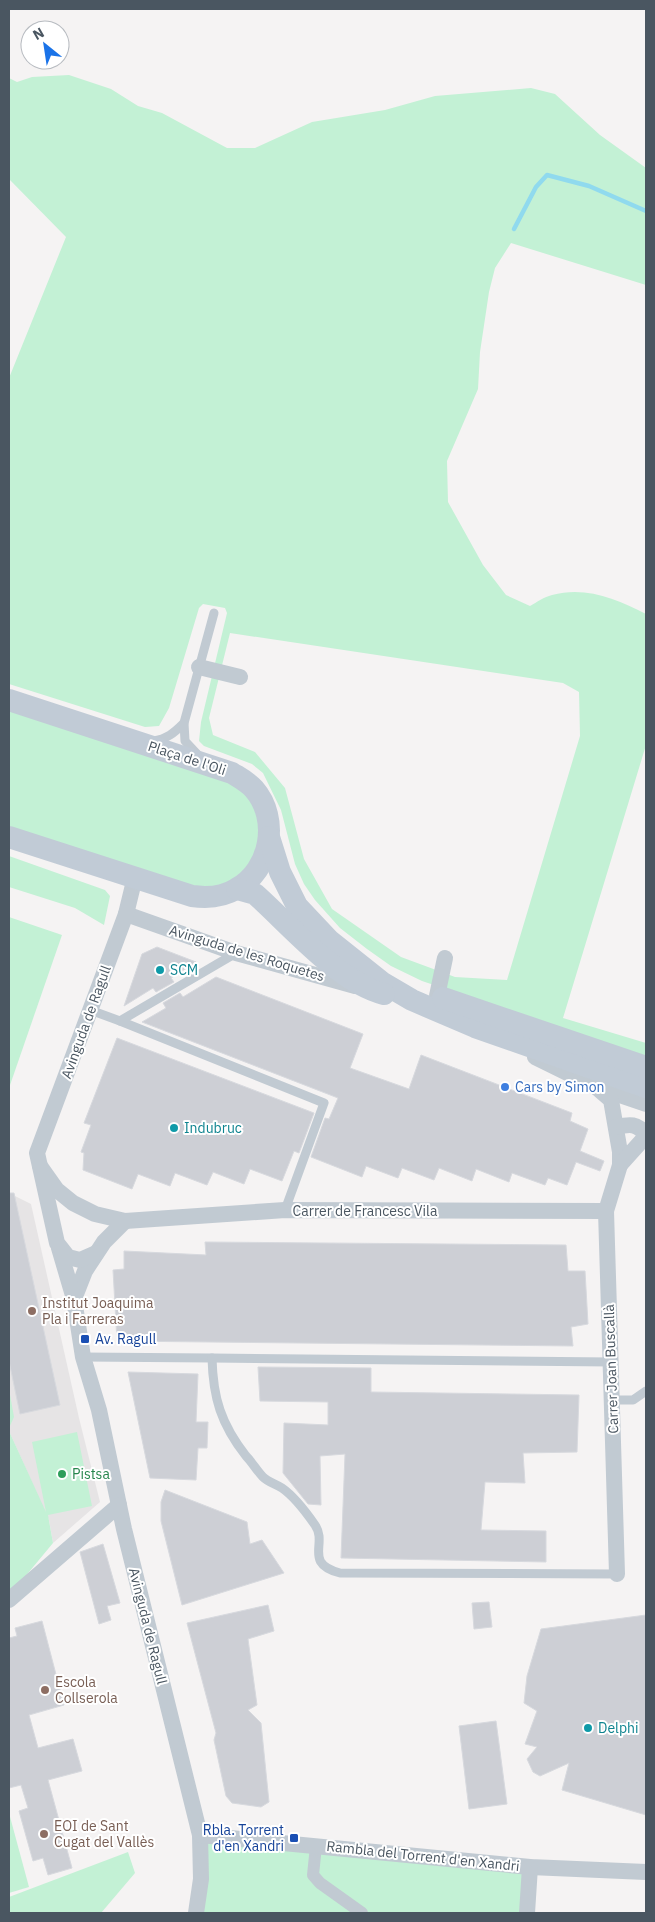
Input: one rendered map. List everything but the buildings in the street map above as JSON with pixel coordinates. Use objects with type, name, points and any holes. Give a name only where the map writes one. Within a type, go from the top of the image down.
[{"type":"main road","name":"Plaça de l'Oli","points":[[9,700],[232,773],[254,790],[265,808],[269,820],[269,837],[262,861],[257,870],[236,889],[209,897],[192,896],[9,837]]},
{"type":"main road","name":"Avinguda de les Roquetes","points":[[269,837],[280,872],[297,906],[323,934],[383,983],[412,1000],[475,1027],[646,1087]]},
{"type":"main road","name":"Avinguda de les Roquetes","points":[[236,889],[255,894],[335,967],[368,990],[412,1000]]},
{"type":"main road","points":[[360,965],[394,982],[646,1067]]},
{"type":"street","points":[[199,667],[240,677]]},
{"type":"street","name":"Avinguda de Ragull","points":[[40,1166],[37,1153],[126,914],[135,877]]},
{"type":"street","name":"Avinguda de les Roquetes","points":[[126,914],[236,953],[368,990]]},
{"type":"street","points":[[437,996],[445,958]]},
{"type":"street","points":[[475,1027],[596,1087],[646,1104]]},
{"type":"street","name":"Carrer Joan Buscallà","points":[[596,1087],[611,1100],[620,1165],[606,1211],[617,1574]]},
{"type":"street","name":"Carrer Joan Buscallà","points":[[616,1127],[630,1124],[640,1127],[646,1135],[620,1165]]},
{"type":"street","points":[[40,1166],[57,1190],[73,1203],[95,1214],[100,1247]]},
{"type":"street","points":[[40,1166],[57,1243],[74,1299],[81,1349]]},
{"type":"street","points":[[53,1226],[62,1209],[73,1203]]},
{"type":"street","name":"Carrer de Francesc Vila","points":[[95,1214],[125,1221],[285,1210],[606,1211]]},
{"type":"street","points":[[74,1299],[85,1271],[100,1247],[125,1221]]},
{"type":"street","points":[[57,1243],[68,1257],[80,1260],[100,1247]]},
{"type":"street","name":"Avinguda de Ragull","points":[[81,1349],[99,1410],[119,1505],[200,1835],[200,1879],[196,1913]]},
{"type":"street","points":[[9,1600],[119,1505]]},
{"type":"street","name":"Rambla del Torrent d'en Xandri","points":[[200,1835],[530,1867],[646,1872]]},
{"type":"street","points":[[316,1846],[313,1875],[320,1883],[362,1913]]},
{"type":"street","points":[[527,1913],[530,1867]]},
{"type":"lane","points":[[212,766],[185,741],[184,723],[214,613]]},
{"type":"lane","points":[[137,742],[163,739],[173,734],[184,723]]},
{"type":"lane","points":[[120,1022],[236,953]]},
{"type":"lane","points":[[90,1010],[324,1103],[285,1210]]},
{"type":"lane","points":[[81,1349],[212,1358],[611,1362]]},
{"type":"lane","points":[[212,1358],[212,1387],[219,1411],[232,1438],[263,1477],[294,1498],[316,1526],[317,1552],[321,1563],[328,1570],[340,1573],[617,1574]]},
{"type":"lane","points":[[612,1400],[633,1400],[646,1391]]},
{"type":"shaded area","name":"Institut Joaquima Pla i Farreras","points":[[9,1193],[31,1204],[79,1418],[100,1502],[53,1543],[49,1520],[9,1431]]},
{"type":"green space","points":[[69,75],[111,89],[138,106],[162,113],[227,148],[255,148],[312,122],[385,110],[435,96],[531,88],[555,94],[600,135],[646,168],[646,285],[511,243],[495,268],[489,292],[480,352],[478,389],[447,461],[448,502],[483,565],[506,595],[530,606],[552,595],[577,592],[589,593],[624,603],[646,614],[646,745],[563,1018],[646,1043],[646,1056],[422,981],[391,966],[340,928],[315,900],[304,884],[295,864],[281,810],[263,773],[252,764],[204,746],[199,741],[201,722],[227,613],[225,608],[203,604],[199,608],[169,708],[159,726],[145,727],[9,684],[9,378],[66,237],[9,179],[9,78],[17,82],[32,77]],"holes":[[[230,633],[563,683],[579,692],[580,736],[507,980],[455,977],[401,957],[332,909],[304,859],[285,788],[255,752],[213,735],[209,718]]]},
{"type":"green space","points":[[9,710],[224,780],[242,790],[257,810],[263,835],[257,855],[231,884],[200,890],[9,828]]},
{"type":"green space","points":[[9,856],[105,890],[110,896],[104,925],[75,908],[9,887]]},
{"type":"green space","points":[[9,917],[62,935],[9,1088]]},
{"type":"green space","points":[[9,1389],[14,1417],[9,1428]]},
{"type":"green space","points":[[9,1431],[46,1512],[32,1442],[77,1432],[92,1506],[48,1515],[53,1543],[9,1596]]},
{"type":"green space","points":[[9,1813],[29,1887],[9,1893]]},
{"type":"green space","points":[[200,1835],[530,1867],[527,1913],[196,1913]]},
{"type":"green space","points":[[128,1852],[135,1873],[101,1913],[9,1913],[9,1897]]},
{"type":"waterway","points":[[514,229],[536,187],[547,175],[589,186],[646,211]]},
{"type":"place","name":"SCM","points":[[160,970]]},
{"type":"place","name":"Cars by Simon","points":[[505,1087]]},
{"type":"place","name":"Indubruc","points":[[174,1128]]},
{"type":"place","name":"Institut Joaquima Pla i Farreras","points":[[32,1311]]},
{"type":"place","name":"Av. Ragull","points":[[85,1339]]},
{"type":"place","name":"Pistsa","points":[[62,1474]]},
{"type":"place","name":"Escola Collserola","points":[[45,1690]]},
{"type":"place","name":"Delphi","points":[[588,1728]]},
{"type":"place","name":"EOI de Sant Cugat del Vallès","points":[[44,1834]]},
{"type":"place","name":"Rbla. Torrent d'en Xandri","points":[[294,1838]]}]
